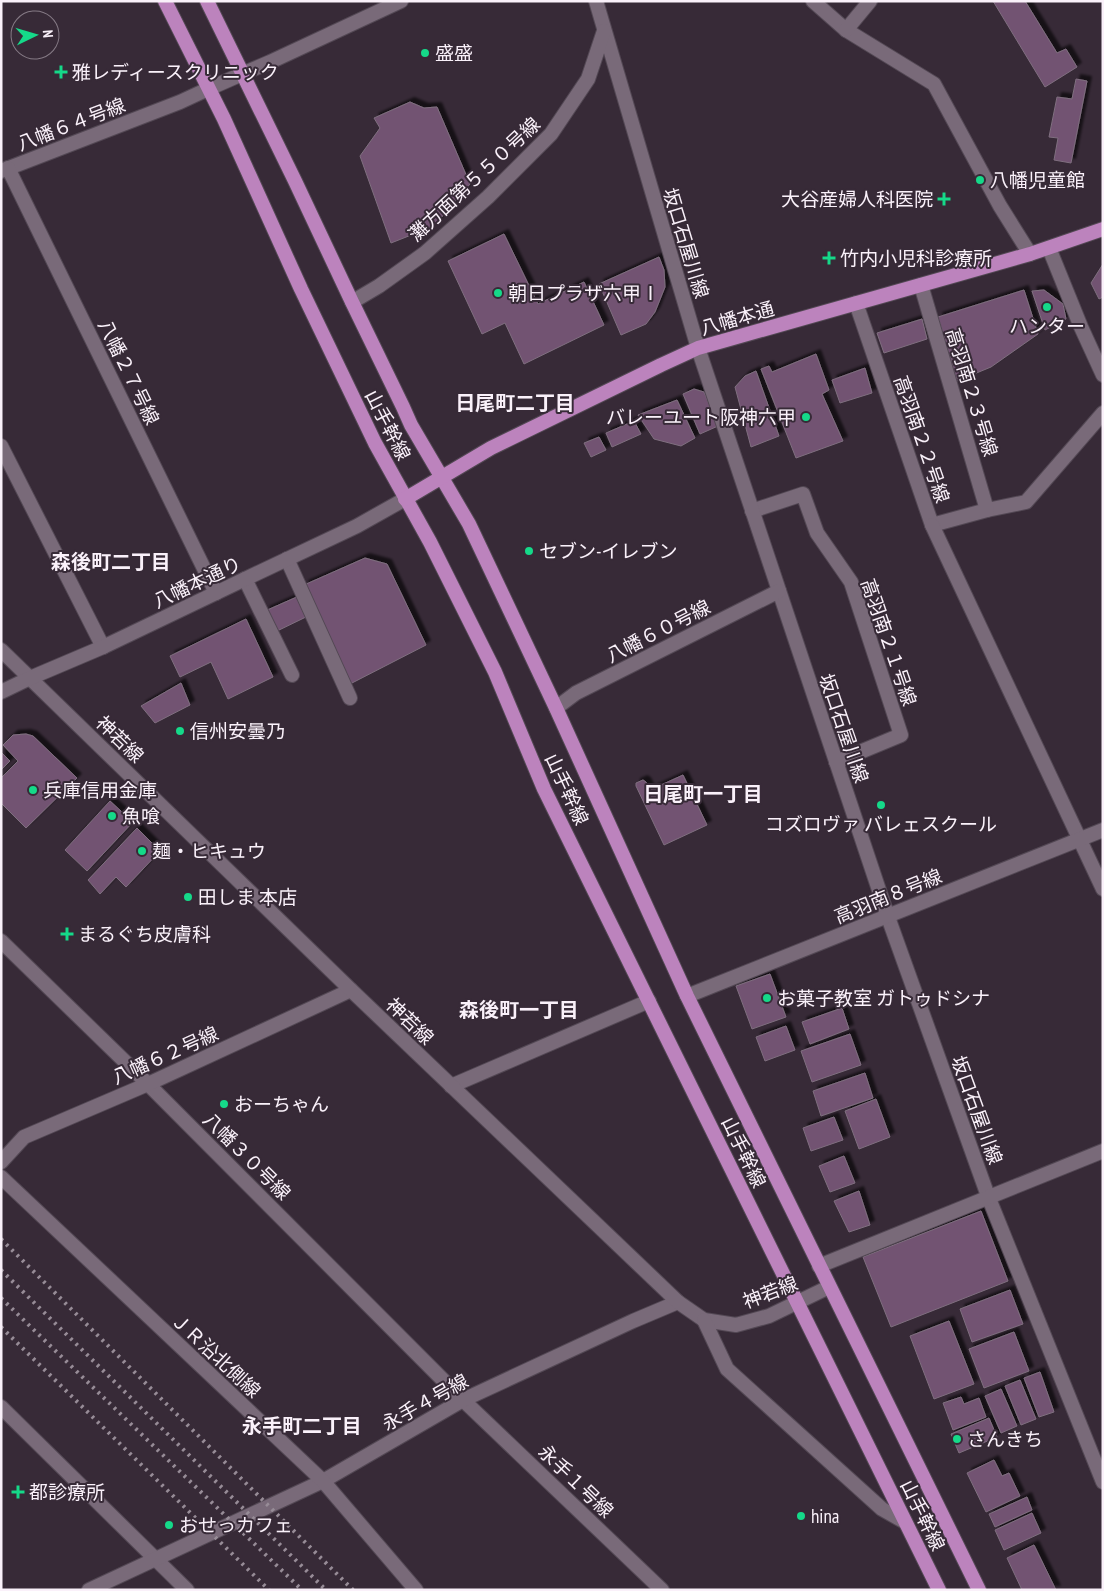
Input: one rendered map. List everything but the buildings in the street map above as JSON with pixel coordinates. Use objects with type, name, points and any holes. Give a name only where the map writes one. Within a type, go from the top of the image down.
[{"type":"main road","name":"山手幹線","points":[[165,1],[224,119],[301,289],[375,443],[430,542],[495,672],[544,788],[770,1248],[799,1303],[938,1590]]},
{"type":"main road","name":"山手幹線","points":[[207,1],[296,181],[411,425],[469,524],[556,708],[687,996],[979,1590]]},
{"type":"main road","name":"八幡本通","points":[[406,499],[491,448],[698,348],[1030,254],[1103,228]]},
{"type":"street","name":"八幡６４号線","points":[[4,169],[180,102],[401,1]]},
{"type":"street","name":"坂口石屋川線","points":[[596,1],[698,348],[888,917],[988,1196],[1103,1482]]},
{"type":"street","points":[[813,1],[846,30],[934,84],[1000,206],[1030,254]]},
{"type":"street","points":[[846,30],[870,1]]},
{"type":"street","name":"灘方面第５５０号線","points":[[352,302],[379,286],[425,253],[488,197],[551,134],[588,79],[604,31]]},
{"type":"street","name":"八幡２７号線","points":[[4,169],[216,593]]},
{"type":"street","points":[[1049,248],[1103,375]]},
{"type":"street","name":"高羽南２３号線","points":[[921,286],[987,510]]},
{"type":"street","name":"高羽南２２号線","points":[[856,303],[932,525],[1026,502],[1103,413]]},
{"type":"street","points":[[1,446],[103,647]]},
{"type":"street","name":"高羽南２１号線","points":[[752,511],[803,494],[817,533],[850,582],[901,735],[836,762]]},
{"type":"street","name":"八幡本通り","points":[[1,692],[103,647],[356,526],[406,499]]},
{"type":"street","points":[[932,525],[1103,889]]},
{"type":"street","points":[[287,559],[350,698]]},
{"type":"street","points":[[245,579],[292,675]]},
{"type":"street","name":"八幡６０号線","points":[[556,708],[576,694],[779,591]]},
{"type":"street","name":"神若線","points":[[1,650],[350,990],[678,1302],[704,1320],[736,1325],[769,1316],[829,1287]]},
{"type":"street","name":"高羽南８号線","points":[[687,996],[1103,830]]},
{"type":"street","name":"八幡３０号線","points":[[1,940],[148,1084],[463,1400]]},
{"type":"street","name":"八幡６２号線","points":[[1,1162],[24,1137],[148,1084],[350,990]]},
{"type":"street","points":[[451,1086],[649,1001]]},
{"type":"street","points":[[819,1266],[1103,1151]]},
{"type":"street","name":"ＪＲ沿北側線","points":[[1,1177],[323,1481],[416,1590]]},
{"type":"street","name":"永手４号線","points":[[89,1590],[323,1481],[463,1400],[678,1302]]},
{"type":"street","points":[[704,1320],[727,1369],[882,1509],[905,1522]]},
{"type":"street","name":"永手１号線","points":[[463,1400],[662,1590]]},
{"type":"street","points":[[1,1407],[187,1590]]},
{"type":"railway","points":[[1,1239],[353,1590]]},
{"type":"railway","points":[[1,1270],[326,1590]]},
{"type":"railway","points":[[1,1298],[302,1590]]},
{"type":"railway","points":[[1,1327],[269,1590]]},
{"type":"place","name":"盛盛","points":[[425,53]]},
{"type":"place","name":"雅レディースクリニック","points":[[61,72]]},
{"type":"place","name":"八幡児童館","points":[[980,180]]},
{"type":"place","name":"大谷産婦人科医院","points":[[944,199]]},
{"type":"place","name":"竹内小児科診療所","points":[[829,258]]},
{"type":"place","name":"朝日プラザ六甲Ⅰ","points":[[498,293]]},
{"type":"place","name":"ハンター","points":[[1047,307]]},
{"type":"place","name":"バレーユート阪神六甲","points":[[806,417]]},
{"type":"place","name":"セブン-イレブン","points":[[529,551]]},
{"type":"place","name":"信州安曇乃","points":[[180,731]]},
{"type":"place","name":"兵庫信用金庫","points":[[33,790]]},
{"type":"place","name":"コズロヴァ バレェスクール","points":[[881,805]]},
{"type":"place","name":"魚喰","points":[[112,816]]},
{"type":"place","name":"麺・ヒキュウ","points":[[142,851]]},
{"type":"place","name":"田しま 本店","points":[[188,897]]},
{"type":"place","name":"まるぐち皮膚科","points":[[67,934]]},
{"type":"place","name":"お菓子教室 ガトゥドシナ","points":[[767,998]]},
{"type":"place","name":"おーちゃん","points":[[224,1104]]},
{"type":"place","name":"さんきち","points":[[957,1439]]},
{"type":"place","name":"都診療所","points":[[18,1492]]},
{"type":"place","name":"hina","points":[[801,1516]]},
{"type":"place","name":"おせっカフェ","points":[[169,1525]]},
{"type":"district","name":"日尾町二丁目","points":[[515,403]]},
{"type":"district","name":"森後町二丁目","points":[[111,562]]},
{"type":"district","name":"日尾町一丁目","points":[[703,794]]},
{"type":"district","name":"森後町一丁目","points":[[519,1010]]},
{"type":"district","name":"永手町二丁目","points":[[302,1426]]}]
